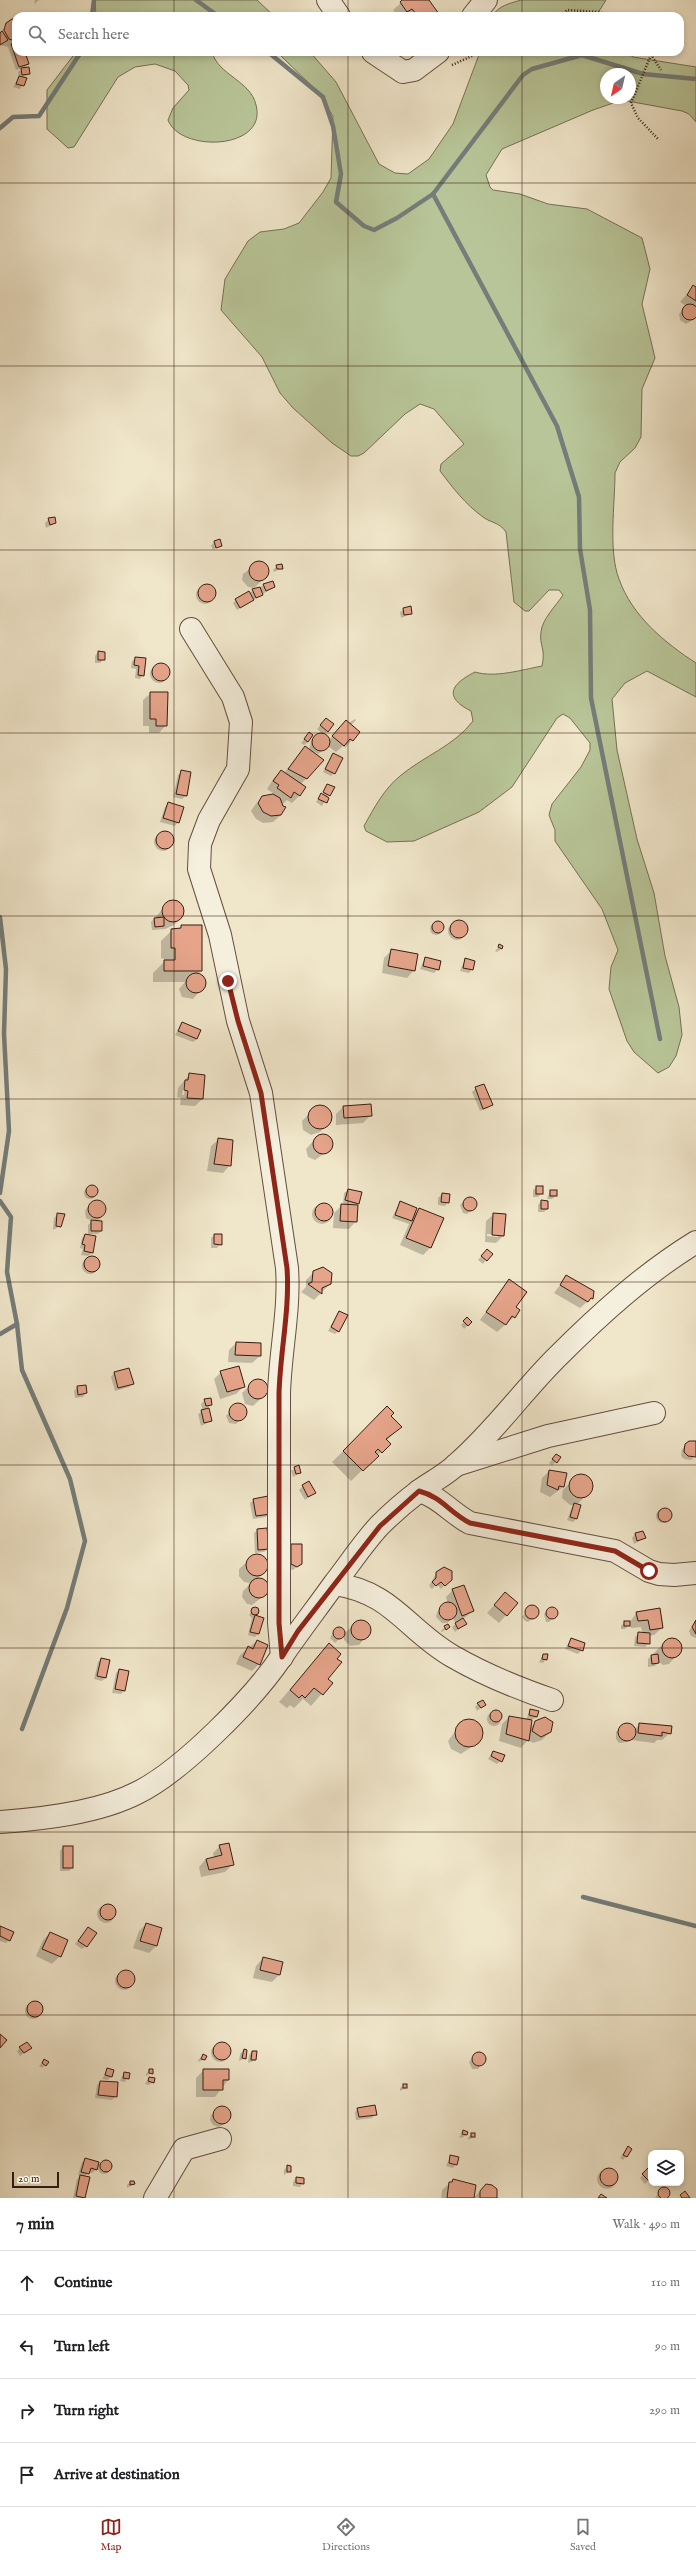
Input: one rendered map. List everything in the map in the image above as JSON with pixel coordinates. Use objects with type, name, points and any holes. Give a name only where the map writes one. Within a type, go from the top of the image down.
[{"type":"street","points":[[328,0],[336,12]]},
{"type":"street","points":[[476,12],[486,0]]},
{"type":"street","points":[[379,56],[403,72],[414,70],[433,56]]},
{"type":"street","points":[[191,629],[233,697],[241,722],[238,769],[209,820],[200,844],[199,869],[220,936],[238,1021],[261,1093],[287,1268],[289,1295],[280,1359],[279,1394],[279,1623],[282,1657]]},
{"type":"street","points":[[0,1822],[60,1815],[106,1804],[137,1793],[168,1773],[212,1735],[257,1688],[282,1657],[298,1631],[380,1526],[419,1491],[456,1465],[492,1430],[555,1359],[624,1294],[674,1255],[696,1242]]},
{"type":"street","points":[[456,1465],[548,1436],[654,1413]]},
{"type":"street","points":[[419,1491],[437,1497],[461,1518],[470,1523],[615,1551],[649,1571],[659,1574],[674,1575],[696,1573]]},
{"type":"street","points":[[335,1584],[351,1586],[384,1601],[426,1637],[452,1656],[510,1685],[552,1700]]},
{"type":"street","points":[[155,2198],[184,2149],[220,2139]]},
{"type":"path","points":[[565,12],[567,10],[599,12]]},
{"type":"path","points":[[649,56],[631,103],[638,118],[658,139]]},
{"type":"path","points":[[652,56],[661,70]]},
{"type":"green space","points":[[95,0],[257,0],[270,12],[96,12]]},
{"type":"green space","points":[[521,0],[606,0],[598,12],[496,12],[501,7]]},
{"type":"green space","points":[[73,56],[214,56],[221,67],[248,90],[253,97],[256,105],[256,120],[249,131],[237,138],[221,142],[204,142],[188,138],[176,131],[168,120],[173,108],[189,90],[188,85],[175,71],[155,64],[135,67],[118,77],[74,147],[68,148],[47,129],[47,90]]},
{"type":"green space","points":[[281,56],[313,56],[336,82],[379,164],[395,173],[408,174],[429,159],[453,124],[478,56],[632,56],[696,67],[696,122],[689,114],[682,111],[636,103],[636,68],[600,68],[600,104],[610,104],[502,149],[486,175],[490,187],[493,190],[520,194],[548,204],[587,209],[642,238],[650,269],[642,304],[655,358],[642,389],[641,437],[635,448],[620,462],[615,473],[613,527],[614,555],[619,579],[632,605],[641,617],[661,637],[696,663],[696,697],[647,671],[625,683],[612,699],[617,750],[637,839],[654,893],[665,956],[679,1007],[682,1035],[676,1056],[669,1067],[658,1073],[634,1052],[627,1041],[609,989],[611,967],[618,950],[602,909],[555,841],[555,830],[549,815],[552,804],[581,767],[590,750],[590,743],[570,718],[563,714],[557,718],[512,787],[479,812],[414,841],[387,842],[366,831],[364,826],[380,799],[394,781],[409,769],[448,744],[465,730],[473,721],[471,711],[456,701],[454,696],[456,686],[460,681],[475,672],[483,674],[499,674],[542,666],[542,627],[547,617],[563,595],[559,590],[549,590],[529,611],[525,611],[514,602],[506,532],[501,526],[486,519],[471,507],[440,471],[441,464],[464,444],[434,409],[420,404],[405,414],[364,453],[358,456],[351,456],[332,443],[293,408],[280,393],[262,357],[221,310],[225,279],[248,241],[260,232],[284,229],[299,223],[323,192],[331,178],[333,116],[316,90]]},
{"type":"building","points":[[402,0],[429,0],[438,12],[414,12],[412,9],[407,12],[400,2]]},
{"type":"building","points":[[12,19],[12,40],[9,39],[4,30],[6,23]]},
{"type":"building","points":[[2,31],[8,40],[0,45],[0,33]]},
{"type":"building","points":[[15,56],[26,56],[29,64],[19,67]]},
{"type":"building","points":[[29,67],[30,74],[22,75],[21,68]]},
{"type":"building","points":[[19,76],[27,78],[24,86],[16,84]]},
{"type":"building","points":[[693,285],[696,287],[696,301],[687,295]]},
{"type":"building","points":[[687,304],[693,304],[696,306],[696,318],[693,320],[687,320],[684,318],[682,315],[682,309],[684,306]]},
{"type":"building","points":[[55,517],[56,523],[50,525],[48,518]]},
{"type":"building","points":[[220,539],[222,546],[216,548],[214,541]]},
{"type":"building","points":[[259,561],[266,564],[269,571],[266,578],[259,581],[252,578],[249,571],[252,564]]},
{"type":"building","points":[[282,564],[283,569],[277,569],[276,565]]},
{"type":"building","points":[[273,581],[275,587],[266,591],[263,584]]},
{"type":"building","points":[[207,584],[213,587],[216,593],[213,599],[207,602],[201,599],[198,593],[201,587]]},
{"type":"building","points":[[260,587],[263,595],[256,598],[252,589]]},
{"type":"building","points":[[249,591],[254,600],[240,608],[235,599]]},
{"type":"building","points":[[411,606],[412,614],[404,615],[403,608]]},
{"type":"building","points":[[98,651],[105,652],[105,660],[98,660]]},
{"type":"building","points":[[135,657],[146,658],[144,676],[138,675],[139,666],[134,665]]},
{"type":"building","points":[[161,663],[167,666],[170,672],[167,678],[161,681],[155,678],[152,672],[155,666]]},
{"type":"building","points":[[150,692],[168,692],[167,726],[156,726],[156,719],[150,719]]},
{"type":"building","points":[[326,718],[334,724],[328,732],[320,725]]},
{"type":"building","points":[[346,720],[360,732],[353,741],[350,739],[344,746],[332,736]]},
{"type":"building","points":[[309,732],[313,735],[308,742],[304,739]]},
{"type":"building","points":[[321,733],[327,736],[330,742],[327,748],[321,751],[315,748],[312,742],[315,736]]},
{"type":"building","points":[[305,746],[324,760],[307,779],[288,769]]},
{"type":"building","points":[[333,753],[343,758],[335,774],[325,769]]},
{"type":"building","points":[[181,770],[191,772],[187,796],[176,794]]},
{"type":"building","points":[[281,770],[306,787],[300,796],[294,792],[291,798],[277,788],[279,785],[273,781]]},
{"type":"building","points":[[327,784],[335,787],[330,796],[323,792]]},
{"type":"building","points":[[321,793],[329,798],[327,803],[318,799]]},
{"type":"building","points":[[273,794],[280,798],[283,806],[286,807],[281,815],[271,816],[263,812],[258,803],[262,796]]},
{"type":"building","points":[[168,802],[184,807],[179,823],[163,818]]},
{"type":"building","points":[[165,831],[171,834],[174,840],[171,846],[165,849],[159,846],[156,840],[159,834]]},
{"type":"building","points":[[173,900],[181,903],[184,911],[181,919],[173,922],[165,919],[162,911],[165,903]]},
{"type":"building","points":[[164,917],[164,926],[155,927],[154,918]]},
{"type":"building","points":[[459,920],[465,923],[468,929],[465,935],[459,938],[453,935],[450,929],[453,923]]},
{"type":"building","points":[[436,921],[440,921],[444,927],[440,933],[436,933],[432,929],[432,925]]},
{"type":"building","points":[[181,925],[202,925],[202,971],[164,971],[164,960],[175,960],[175,948],[171,948],[171,929],[181,928]]},
{"type":"building","points":[[499,944],[503,946],[502,949],[498,947]]},
{"type":"building","points":[[391,949],[418,954],[415,971],[388,966]]},
{"type":"building","points":[[425,957],[441,961],[439,970],[423,966]]},
{"type":"building","points":[[465,958],[475,961],[473,970],[463,968]]},
{"type":"building","points":[[196,973],[203,976],[206,983],[203,990],[196,993],[189,990],[186,983],[189,976]]},
{"type":"building","points":[[182,1022],[201,1030],[197,1039],[178,1031]]},
{"type":"building","points":[[189,1073],[205,1075],[203,1099],[187,1098],[188,1091],[184,1090],[185,1080],[188,1080]]},
{"type":"building","points":[[484,1084],[493,1105],[483,1109],[475,1087]]},
{"type":"building","points":[[371,1104],[372,1116],[344,1118],[343,1106]]},
{"type":"building","points":[[320,1105],[328,1109],[332,1117],[328,1125],[320,1129],[312,1125],[308,1117],[312,1109]]},
{"type":"building","points":[[323,1134],[330,1137],[333,1144],[330,1151],[323,1154],[316,1151],[313,1144],[316,1137]]},
{"type":"building","points":[[218,1138],[233,1140],[231,1166],[214,1164]]},
{"type":"building","points":[[92,1185],[96,1187],[98,1191],[96,1195],[92,1197],[88,1195],[86,1191],[88,1187]]},
{"type":"building","points":[[536,1186],[543,1186],[543,1194],[536,1194]]},
{"type":"building","points":[[348,1189],[362,1192],[359,1204],[345,1200]]},
{"type":"building","points":[[550,1190],[557,1190],[557,1196],[550,1196]]},
{"type":"building","points":[[442,1193],[450,1194],[449,1203],[441,1202]]},
{"type":"building","points":[[467,1197],[473,1197],[477,1201],[477,1207],[473,1211],[467,1211],[463,1207],[463,1201]]},
{"type":"building","points":[[93,1200],[101,1200],[106,1205],[104,1216],[101,1218],[93,1218],[88,1213],[88,1205]]},
{"type":"building","points":[[541,1200],[548,1201],[548,1209],[541,1209]]},
{"type":"building","points":[[400,1201],[417,1208],[412,1221],[395,1215]]},
{"type":"building","points":[[320,1203],[328,1203],[333,1208],[331,1219],[328,1221],[320,1221],[315,1216],[315,1208]]},
{"type":"building","points":[[341,1204],[358,1205],[357,1222],[340,1221]]},
{"type":"building","points":[[419,1208],[444,1218],[431,1248],[406,1238]]},
{"type":"building","points":[[57,1213],[65,1214],[61,1227],[56,1226]]},
{"type":"building","points":[[493,1213],[506,1214],[504,1236],[492,1235]]},
{"type":"building","points":[[91,1220],[102,1221],[102,1231],[91,1231]]},
{"type":"building","points":[[85,1234],[96,1236],[93,1253],[84,1251],[85,1245],[82,1244]]},
{"type":"building","points":[[214,1234],[222,1234],[222,1245],[214,1244]]},
{"type":"building","points":[[487,1249],[493,1254],[487,1261],[481,1256]]},
{"type":"building","points":[[92,1256],[98,1258],[100,1264],[98,1270],[92,1272],[86,1270],[84,1264],[86,1258]]},
{"type":"building","points":[[323,1267],[332,1273],[331,1284],[322,1288],[322,1294],[308,1284],[312,1282],[313,1271]]},
{"type":"building","points":[[566,1275],[594,1291],[593,1299],[591,1298],[588,1302],[560,1285]]},
{"type":"building","points":[[509,1279],[527,1292],[516,1307],[520,1310],[515,1318],[512,1316],[506,1325],[486,1312]]},
{"type":"building","points":[[339,1311],[348,1315],[339,1332],[331,1327]]},
{"type":"building","points":[[467,1317],[472,1322],[468,1326],[463,1321]]},
{"type":"building","points":[[236,1342],[261,1343],[261,1356],[235,1355]]},
{"type":"building","points":[[239,1366],[245,1387],[227,1392],[220,1371]]},
{"type":"building","points":[[129,1368],[134,1384],[118,1388],[114,1372]]},
{"type":"building","points":[[258,1379],[265,1382],[268,1389],[265,1396],[258,1399],[251,1396],[248,1389],[251,1382]]},
{"type":"building","points":[[86,1385],[87,1393],[78,1395],[77,1386]]},
{"type":"building","points":[[211,1398],[212,1405],[206,1406],[204,1399]]},
{"type":"building","points":[[234,1403],[242,1403],[247,1408],[245,1419],[242,1421],[234,1421],[229,1416],[229,1408]]},
{"type":"building","points":[[387,1406],[394,1413],[391,1416],[402,1427],[386,1439],[391,1444],[382,1453],[378,1449],[375,1452],[379,1456],[363,1471],[343,1451]]},
{"type":"building","points":[[209,1408],[212,1421],[204,1423],[201,1410]]},
{"type":"building","points":[[689,1441],[696,1441],[696,1457],[688,1456],[684,1452],[685,1444]]},
{"type":"building","points":[[556,1454],[561,1457],[557,1463],[552,1459]]},
{"type":"building","points":[[299,1465],[301,1473],[296,1474],[294,1467]]},
{"type":"building","points":[[549,1470],[567,1473],[564,1487],[559,1486],[558,1490],[547,1485]]},
{"type":"building","points":[[581,1474],[590,1477],[593,1486],[590,1495],[581,1498],[572,1495],[569,1486],[572,1477]]},
{"type":"building","points":[[309,1481],[316,1493],[308,1497],[302,1485]]},
{"type":"building","points":[[268,1496],[271,1514],[256,1516],[253,1499]]},
{"type":"building","points":[[574,1503],[581,1505],[577,1519],[570,1517]]},
{"type":"building","points":[[662,1508],[668,1508],[672,1512],[672,1518],[668,1522],[662,1522],[658,1518],[658,1512]]},
{"type":"building","points":[[267,1528],[269,1549],[258,1550],[257,1529]]},
{"type":"building","points":[[643,1531],[646,1538],[637,1541],[635,1533]]},
{"type":"building","points":[[291,1544],[302,1544],[302,1564],[297,1567],[291,1564]]},
{"type":"building","points":[[257,1554],[265,1557],[268,1565],[265,1573],[257,1576],[249,1573],[246,1565],[249,1557]]},
{"type":"building","points":[[444,1567],[452,1571],[452,1580],[445,1586],[441,1582],[436,1586],[432,1582],[436,1578],[436,1572]]},
{"type":"building","points":[[259,1578],[266,1581],[269,1588],[266,1595],[259,1598],[252,1595],[249,1588],[252,1581]]},
{"type":"building","points":[[464,1585],[474,1611],[462,1616],[452,1589]]},
{"type":"building","points":[[505,1592],[518,1603],[507,1616],[494,1605]]},
{"type":"building","points":[[444,1602],[452,1602],[457,1607],[455,1618],[452,1620],[444,1620],[439,1615],[439,1607]]},
{"type":"building","points":[[532,1605],[537,1607],[539,1612],[537,1617],[532,1619],[527,1617],[525,1612],[527,1607]]},
{"type":"building","points":[[255,1607],[258,1608],[258,1614],[255,1615],[252,1614],[251,1611],[252,1608]]},
{"type":"building","points":[[550,1607],[554,1607],[558,1613],[554,1619],[550,1619],[546,1615],[546,1611]]},
{"type":"building","points":[[660,1608],[663,1628],[650,1630],[648,1620],[638,1621],[636,1612]]},
{"type":"building","points":[[255,1615],[264,1618],[259,1634],[250,1632]]},
{"type":"building","points":[[463,1618],[467,1624],[458,1629],[455,1623]]},
{"type":"building","points":[[361,1620],[368,1623],[371,1630],[368,1637],[361,1640],[354,1637],[351,1630],[354,1623]]},
{"type":"building","points":[[696,1620],[696,1634],[692,1627]]},
{"type":"building","points":[[624,1621],[630,1621],[630,1626],[624,1626]]},
{"type":"building","points":[[448,1624],[450,1627],[446,1630],[444,1626]]},
{"type":"building","points":[[341,1627],[344,1628],[344,1638],[337,1639],[334,1638],[333,1631],[334,1628]]},
{"type":"building","points":[[638,1632],[650,1633],[650,1644],[637,1643]]},
{"type":"building","points":[[571,1638],[585,1643],[583,1651],[568,1646]]},
{"type":"building","points":[[672,1638],[679,1641],[682,1648],[679,1655],[672,1658],[665,1655],[662,1648],[665,1641]]},
{"type":"building","points":[[257,1640],[268,1645],[260,1665],[243,1657],[248,1646],[253,1649]]},
{"type":"building","points":[[329,1643],[341,1654],[337,1659],[342,1662],[328,1679],[333,1683],[323,1695],[314,1688],[305,1698],[302,1695],[299,1698],[290,1690]]},
{"type":"building","points":[[543,1654],[548,1654],[547,1660],[542,1659]]},
{"type":"building","points":[[658,1654],[659,1663],[652,1664],[651,1655]]},
{"type":"building","points":[[101,1658],[110,1660],[106,1678],[97,1676]]},
{"type":"building","points":[[119,1669],[129,1671],[125,1691],[115,1689]]},
{"type":"building","points":[[483,1700],[486,1705],[481,1708],[477,1703]]},
{"type":"building","points":[[530,1709],[539,1711],[537,1717],[529,1715]]},
{"type":"building","points":[[498,1710],[501,1711],[501,1721],[494,1722],[491,1721],[490,1714],[491,1711]]},
{"type":"building","points":[[509,1716],[532,1720],[529,1741],[506,1734]]},
{"type":"building","points":[[545,1717],[553,1722],[551,1732],[541,1737],[532,1731],[535,1721]]},
{"type":"building","points":[[469,1719],[479,1723],[483,1733],[479,1743],[469,1747],[459,1743],[455,1733],[459,1723]]},
{"type":"building","points":[[627,1723],[633,1726],[636,1732],[633,1738],[627,1741],[621,1738],[618,1732],[621,1726]]},
{"type":"building","points":[[639,1723],[672,1726],[671,1734],[662,1732],[662,1736],[638,1733]]},
{"type":"building","points":[[493,1751],[505,1755],[502,1762],[491,1756]]},
{"type":"building","points":[[229,1843],[234,1865],[209,1870],[206,1859],[222,1855],[219,1845]]},
{"type":"building","points":[[63,1846],[73,1846],[73,1868],[63,1868]]},
{"type":"building","points":[[105,1904],[111,1904],[116,1909],[114,1918],[111,1920],[105,1920],[100,1915],[100,1909]]},
{"type":"building","points":[[146,1923],[162,1928],[157,1946],[140,1941]]},
{"type":"building","points":[[0,1926],[14,1932],[10,1941],[0,1936]]},
{"type":"building","points":[[88,1927],[97,1933],[87,1947],[78,1941]]},
{"type":"building","points":[[50,1932],[68,1940],[61,1957],[42,1949]]},
{"type":"building","points":[[263,1957],[283,1962],[280,1975],[260,1970]]},
{"type":"building","points":[[126,1970],[132,1973],[135,1979],[132,1985],[126,1988],[120,1985],[117,1979],[120,1973]]},
{"type":"building","points":[[35,2001],[42,2006],[43,2009],[38,2016],[35,2017],[28,2012],[27,2009],[32,2002]]},
{"type":"building","points":[[0,2034],[7,2040],[0,2048]]},
{"type":"building","points":[[27,2042],[32,2048],[24,2053],[19,2047]]},
{"type":"building","points":[[222,2042],[228,2045],[231,2051],[228,2057],[222,2060],[216,2057],[213,2051],[216,2045]]},
{"type":"building","points":[[244,2049],[247,2050],[246,2059],[242,2058]]},
{"type":"building","points":[[252,2051],[257,2051],[256,2060],[251,2060]]},
{"type":"building","points":[[476,2052],[482,2052],[486,2056],[486,2062],[482,2066],[476,2066],[472,2062],[472,2056]]},
{"type":"building","points":[[203,2054],[207,2056],[205,2060],[201,2059]]},
{"type":"building","points":[[44,2059],[49,2062],[46,2066],[42,2063]]},
{"type":"building","points":[[107,2068],[114,2070],[112,2077],[105,2075]]},
{"type":"building","points":[[149,2069],[153,2069],[153,2074],[149,2073]]},
{"type":"building","points":[[203,2069],[229,2069],[229,2080],[223,2080],[223,2090],[203,2090]]},
{"type":"building","points":[[124,2072],[130,2073],[129,2079],[123,2078]]},
{"type":"building","points":[[149,2077],[155,2078],[154,2083],[148,2081]]},
{"type":"building","points":[[100,2081],[118,2082],[117,2097],[98,2095]]},
{"type":"building","points":[[403,2084],[407,2084],[407,2088],[403,2088]]},
{"type":"building","points":[[375,2105],[377,2115],[359,2117],[357,2108]]},
{"type":"building","points":[[222,2106],[228,2109],[231,2115],[228,2121],[222,2124],[216,2121],[213,2115],[216,2109]]},
{"type":"building","points":[[463,2130],[468,2132],[467,2135],[462,2134]]},
{"type":"building","points":[[471,2133],[475,2133],[475,2137],[471,2137]]},
{"type":"building","points":[[628,2146],[632,2149],[627,2157],[623,2155]]},
{"type":"building","points":[[450,2155],[459,2157],[457,2165],[449,2163]]},
{"type":"building","points":[[85,2158],[99,2162],[97,2170],[91,2168],[89,2174],[81,2172]]},
{"type":"building","points":[[106,2160],[110,2162],[112,2166],[110,2170],[106,2172],[102,2170],[100,2166],[102,2162]]},
{"type":"building","points":[[287,2165],[291,2166],[291,2172],[287,2172]]},
{"type":"building","points":[[605,2168],[613,2168],[618,2173],[616,2184],[613,2186],[605,2186],[600,2181],[600,2173]]},
{"type":"building","points":[[648,2168],[648,2180],[642,2174]]},
{"type":"building","points":[[80,2175],[90,2177],[85,2198],[76,2196]]},
{"type":"building","points":[[296,2177],[304,2178],[304,2184],[296,2183]]},
{"type":"building","points":[[453,2179],[476,2185],[474,2198],[447,2198],[449,2182],[452,2182]]},
{"type":"building","points":[[130,2181],[134,2181],[135,2184],[130,2185]]},
{"type":"building","points":[[486,2184],[492,2185],[497,2189],[497,2198],[480,2198],[480,2191]]},
{"type":"building","points":[[662,2187],[666,2187],[670,2191],[670,2195],[667,2198],[661,2198],[658,2195],[658,2191]]},
{"type":"building","points":[[685,2191],[690,2198],[682,2198],[680,2195]]},
{"type":"building","points":[[601,2194],[607,2198],[598,2198]]},
{"type":"waterway","points":[[92,12],[94,0]]},
{"type":"waterway","points":[[196,0],[212,12]]},
{"type":"waterway","points":[[0,128],[13,117],[39,116],[78,56]]},
{"type":"waterway","points":[[273,56],[323,97],[333,126],[341,174],[336,202],[364,226],[374,230],[397,218],[433,194],[523,75],[532,69],[578,56]]},
{"type":"waterway","points":[[585,56],[643,74],[696,79]]},
{"type":"waterway","points":[[433,194],[557,426],[579,497],[580,549],[590,610],[591,698],[660,1039]]},
{"type":"waterway","points":[[0,917],[6,969],[4,1034],[9,1131],[0,1193]]},
{"type":"waterway","points":[[0,1201],[11,1217],[7,1272],[17,1324],[22,1370],[70,1479],[85,1541],[67,1608],[22,1729]]},
{"type":"waterway","points":[[0,1334],[17,1324]]},
{"type":"waterway","points":[[583,1897],[696,1926]]},
{"type":"route","points":[[228,981],[238,1021],[261,1093],[287,1268],[289,1295],[280,1359],[279,1394],[279,1623],[282,1657],[298,1631],[380,1526],[419,1491],[437,1497],[461,1518],[470,1523],[508,1532],[582,1543],[615,1551],[626,1555],[649,1571]]}]
